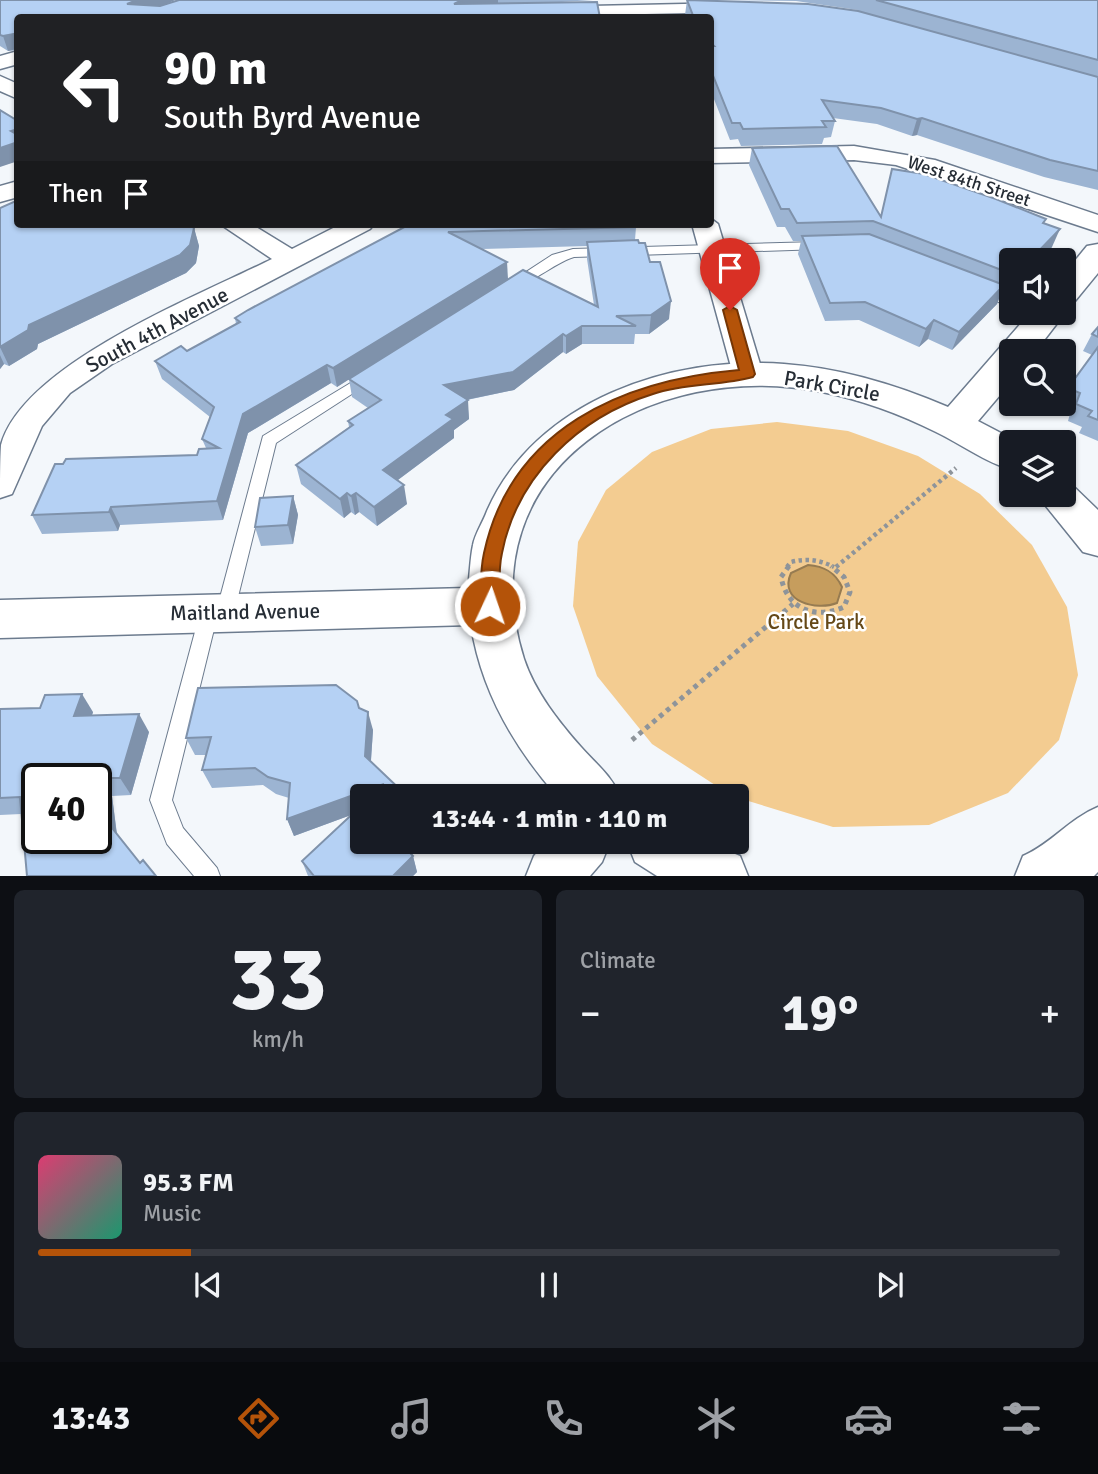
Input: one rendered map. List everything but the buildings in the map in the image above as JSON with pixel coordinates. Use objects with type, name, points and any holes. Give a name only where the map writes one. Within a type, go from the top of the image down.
[{"type":"street","points":[[488,14],[752,8]]},
{"type":"street","name":"West 84th Street","points":[[714,156],[854,153],[896,158],[927,165],[1098,224]]},
{"type":"street","points":[[239,228],[291,260]]},
{"type":"street","name":"South 4th Avenue","points":[[0,485],[27,422],[59,386],[101,357],[353,228]]},
{"type":"street","points":[[709,236],[748,374]]},
{"type":"street","points":[[1076,278],[1098,253]]},
{"type":"street","points":[[956,424],[999,373]]},
{"type":"street","name":"Park Circle","points":[[581,784],[559,762],[523,710],[500,657],[490,606],[492,554],[507,508],[531,468],[564,435],[603,409],[648,390],[696,379],[748,374],[813,378],[881,393],[956,424],[999,449]]},
{"type":"street","name":"Maitland Avenue","points":[[0,619],[490,606]]},
{"type":"street","points":[[1043,876],[1061,868],[1098,834]]},
{"type":"street","points":[[554,876],[572,854]]},
{"type":"street","points":[[674,854],[691,865],[720,876]]},
{"type":"lane","points":[[499,295],[556,258],[573,253],[709,236],[838,245]]},
{"type":"lane","points":[[974,287],[999,298]]},
{"type":"lane","points":[[209,876],[176,836],[161,800],[269,440],[384,367]]},
{"type":"path","points":[[836,568],[956,468]]},
{"type":"path","points":[[813,559],[836,568],[848,583],[850,592],[844,607],[826,614],[803,610],[785,596],[781,577],[792,562],[813,559]]},
{"type":"path","points":[[632,740],[793,604]]},
{"type":"green space","name":"Circle Park","points":[[777,422],[848,431],[918,456],[980,494],[1032,545],[1067,607],[1078,675],[1059,740],[1008,793],[929,825],[833,827],[749,801],[749,784],[714,784],[652,744],[597,676],[573,606],[578,542],[606,490],[652,452],[711,429]]},
{"type":"shaded area","points":[[808,565],[824,568],[836,577],[842,587],[837,603],[810,605],[802,602],[790,591],[788,583],[791,573]]},
{"type":"route","points":[[490,606],[492,554],[507,508],[531,468],[564,435],[603,409],[648,390],[696,379],[748,374],[730,310]]}]
